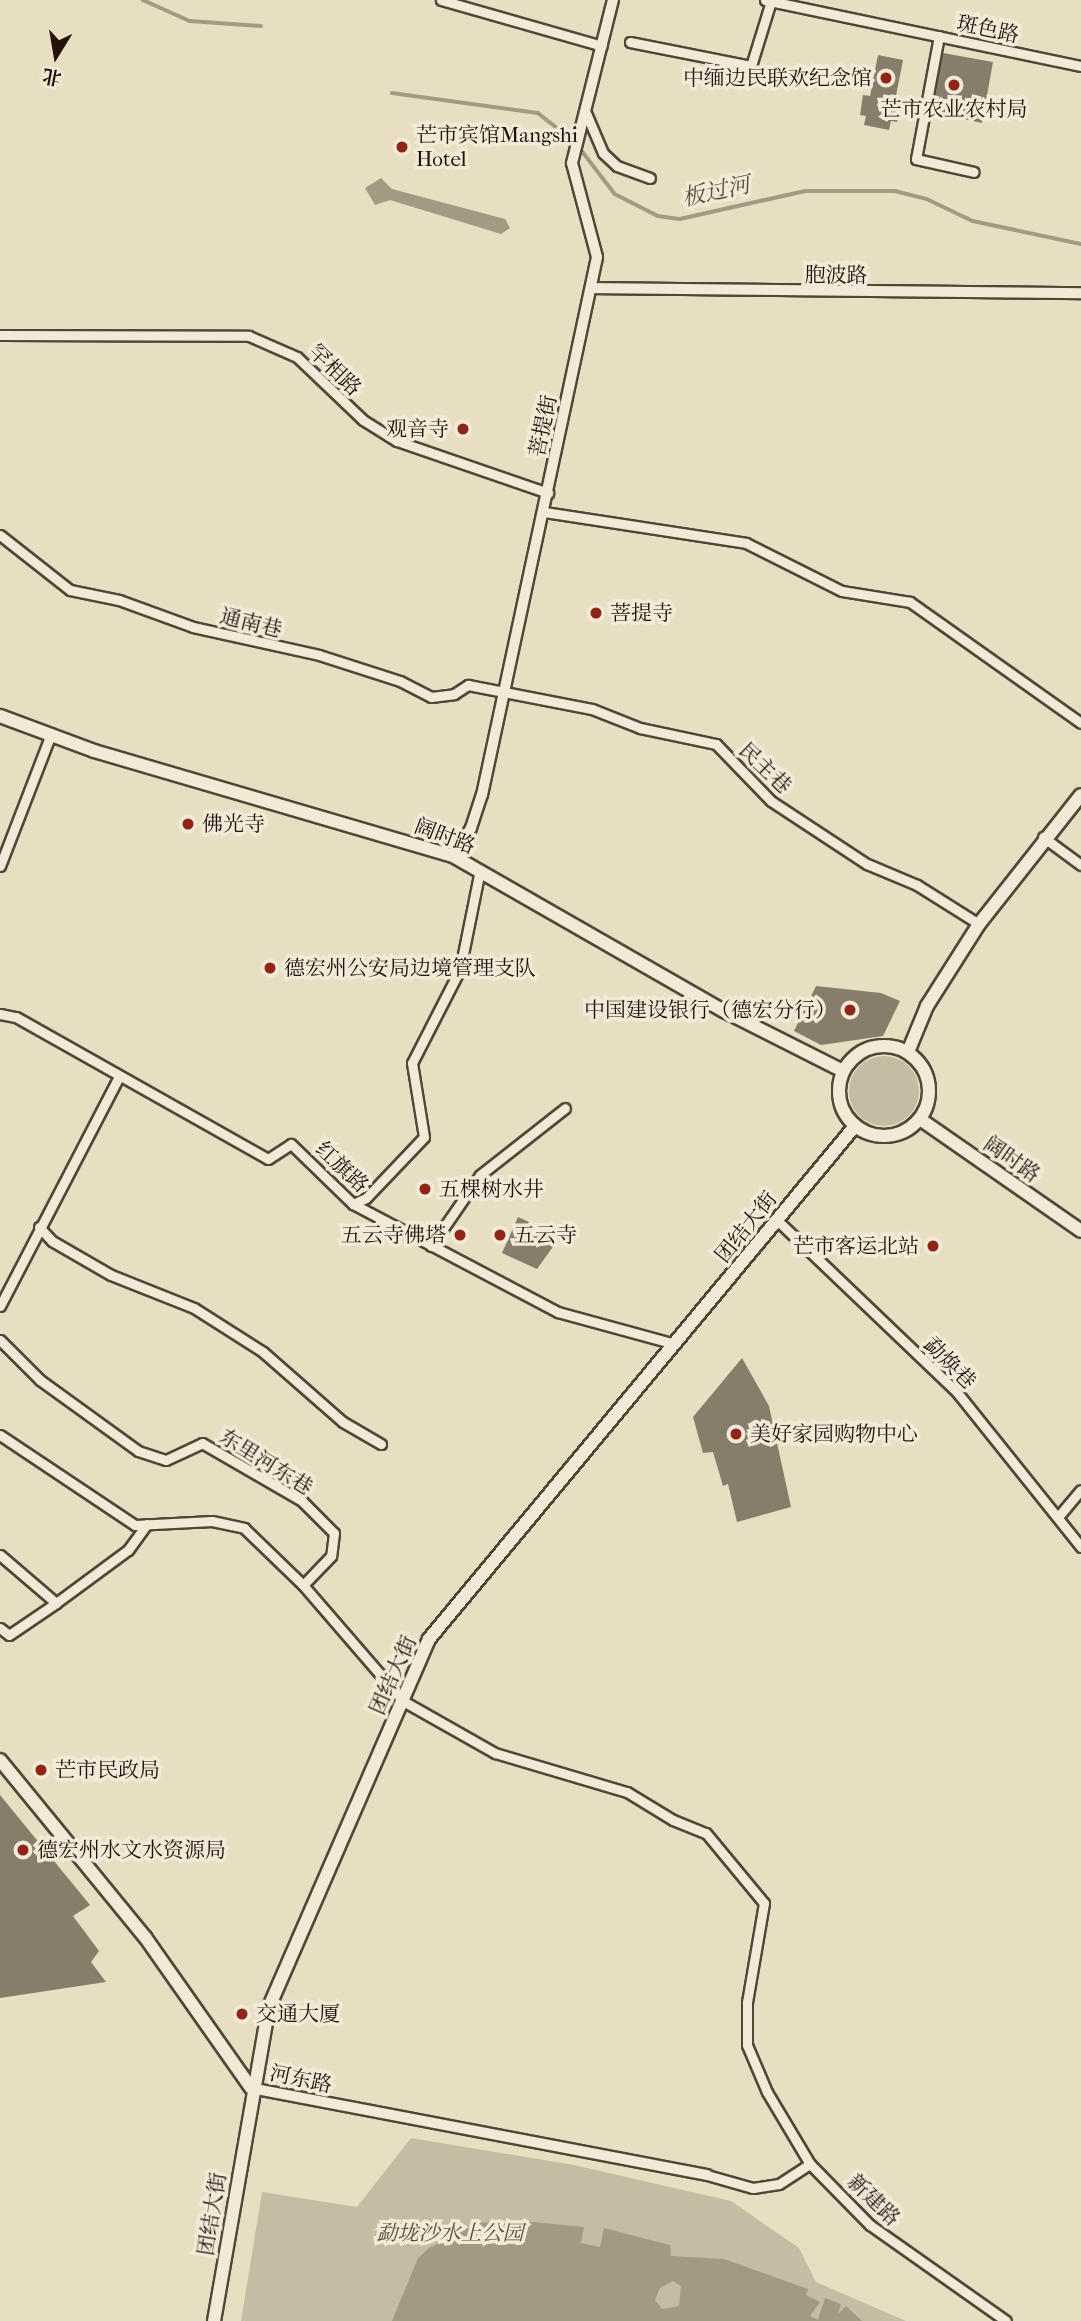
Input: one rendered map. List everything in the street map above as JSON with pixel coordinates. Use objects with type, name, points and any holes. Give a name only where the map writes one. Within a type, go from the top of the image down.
[{"type":"main road","name":"阔时路","points":[[0,716],[51,734],[453,856],[724,1011],[843,1071]]},
{"type":"main road","points":[[908,1052],[927,1006],[979,924],[1043,837],[1081,795]]},
{"type":"main road","points":[[871,1048],[908,1052],[927,1075],[930,1091],[920,1119],[889,1135],[855,1126],[840,1101],[843,1071],[871,1048]]},
{"type":"main road","name":"阔时路","points":[[920,1119],[1081,1231]]},
{"type":"main road","name":"团结大街","points":[[214,2321],[251,2088],[269,2007],[429,1639],[855,1126]]},
{"type":"main road","name":"河东路","points":[[0,1760],[145,1937],[251,2088]]},
{"type":"street","points":[[441,0],[603,46]]},
{"type":"street","name":"菩提街","points":[[453,856],[471,828],[482,795],[597,257],[594,235],[572,163],[613,0]]},
{"type":"street","points":[[630,42],[751,66],[768,1]]},
{"type":"street","name":"斑色路","points":[[768,1],[1081,66]]},
{"type":"street","points":[[939,36],[916,159],[974,172]]},
{"type":"street","points":[[586,113],[610,160],[631,176],[650,178]]},
{"type":"street","name":"胞波路","points":[[591,288],[1080,290]]},
{"type":"street","name":"罕相路","points":[[0,335],[249,336],[297,357],[363,420],[397,441],[548,493]]},
{"type":"street","points":[[544,512],[746,543],[842,591],[911,602],[1081,723]]},
{"type":"street","name":"通南巷","points":[[0,535],[70,590],[119,600],[193,627],[319,655],[400,681],[431,697],[454,694],[468,685],[505,695]]},
{"type":"street","name":"民主巷","points":[[505,695],[592,709],[640,728],[716,744],[771,801],[867,864],[917,885],[979,924]]},
{"type":"street","points":[[0,866],[51,734]]},
{"type":"street","points":[[1043,837],[1081,866]]},
{"type":"street","points":[[353,1204],[420,1147],[425,1128],[411,1079],[412,1063],[460,969],[481,870]]},
{"type":"street","name":"红旗路","points":[[0,1014],[16,1017],[118,1078],[268,1160],[291,1144],[353,1204],[558,1312],[675,1344]]},
{"type":"street","points":[[0,1306],[118,1078]]},
{"type":"street","points":[[431,1246],[480,1175],[565,1108]]},
{"type":"street","name":"勐焕巷","points":[[777,1220],[956,1391],[1081,1547]]},
{"type":"street","points":[[39,1227],[52,1241],[111,1275],[194,1308],[263,1352],[343,1422],[381,1444]]},
{"type":"street","name":"东里河东巷","points":[[0,1340],[40,1380],[138,1451],[166,1460],[202,1443],[302,1501],[334,1533],[331,1556],[303,1585]]},
{"type":"street","points":[[0,1435],[135,1525],[212,1521],[244,1528],[303,1585],[403,1701]]},
{"type":"street","points":[[1058,1517],[1081,1490]]},
{"type":"street","points":[[0,1628],[9,1635],[55,1603],[128,1550],[147,1524]]},
{"type":"street","points":[[0,1555],[55,1603]]},
{"type":"street","name":"新建路","points":[[403,1701],[495,1753],[628,1792],[673,1820],[706,1833],[740,1870],[764,1903],[747,2002],[747,2045],[767,2092],[810,2164],[870,2225],[1006,2321]]},
{"type":"street","name":"河东路","points":[[251,2088],[707,2175]]},
{"type":"street","points":[[707,2175],[753,2188],[779,2184],[810,2164]]},
{"type":"green space","points":[[884,1056],[903,1062],[913,1072],[919,1091],[913,1110],[903,1120],[884,1126],[865,1120],[855,1110],[849,1091],[855,1072],[865,1062]]},
{"type":"green space","name":"勐垅沙水上公园","points":[[411,2138],[574,2165],[731,2201],[799,2248],[816,2282],[906,2321],[241,2321],[262,2192],[357,2207]]},
{"type":"shaded area","points":[[381,178],[392,189],[505,219],[510,228],[501,234],[390,200],[375,205],[365,188]]},
{"type":"shaded area","points":[[523,2221],[584,2227],[581,2243],[600,2247],[604,2228],[670,2245],[671,2256],[724,2259],[808,2289],[806,2295],[820,2302],[810,2316],[818,2320],[825,2298],[841,2304],[838,2314],[846,2306],[862,2321],[392,2321],[418,2258],[429,2248],[478,2223]],"holes":[[[673,2281],[681,2286],[679,2306],[662,2309],[655,2300],[660,2288]]]},
{"type":"building","name":"芒市农业农村局","points":[[943,53],[993,62],[982,123],[932,112]]},
{"type":"building","name":"中缅边民联欢纪念馆","points":[[878,55],[903,60],[895,101],[901,102],[897,122],[891,121],[889,130],[864,125],[866,116],[860,115],[863,95],[870,96]]},
{"type":"building","name":"中国建设银行（德宏分行）","points":[[816,986],[881,993],[900,1001],[883,1036],[821,1045],[794,1031]]},
{"type":"building","points":[[518,1217],[553,1233],[550,1241],[555,1244],[537,1269],[502,1253]]},
{"type":"building","name":"美好家园购物中心","points":[[742,1358],[769,1406],[791,1507],[737,1522],[728,1484],[723,1486],[713,1452],[703,1453],[693,1417]]},
{"type":"building","name":"德宏州水文水资源局","points":[[0,1795],[90,1905],[73,1916],[99,1951],[91,1962],[106,1982],[0,1998]]},
{"type":"waterway","name":"板过河","points":[[143,0],[190,21],[261,26]]},
{"type":"waterway","name":"板过河","points":[[392,93],[538,113],[574,141]]},
{"type":"waterway","name":"板过河","points":[[579,147],[615,194],[658,216],[680,219],[805,191],[895,191],[927,199],[973,221],[1081,244]]},
{"type":"place","name":"中缅边民联欢纪念馆","points":[[886,78]]},
{"type":"place","name":"芒市农业农村局","points":[[954,85]]},
{"type":"place","name":"芒市宾馆Mangshi Hotel","points":[[402,147]]},
{"type":"place","name":"观音寺","points":[[463,429]]},
{"type":"place","name":"菩提寺","points":[[596,613]]},
{"type":"place","name":"佛光寺","points":[[188,824]]},
{"type":"place","name":"德宏州公安局边境管理支队","points":[[270,968]]},
{"type":"place","name":"中国建设银行（德宏分行）","points":[[850,1010]]},
{"type":"place","name":"五棵树水井","points":[[425,1189]]},
{"type":"place","name":"五云寺佛塔","points":[[460,1235]]},
{"type":"place","name":"五云寺","points":[[500,1235]]},
{"type":"place","name":"芒市客运北站","points":[[933,1246]]},
{"type":"place","name":"美好家园购物中心","points":[[736,1434]]},
{"type":"place","name":"芒市民政局","points":[[41,1770]]},
{"type":"place","name":"德宏州水文水资源局","points":[[23,1850]]},
{"type":"place","name":"交通大厦","points":[[242,2014]]}]
